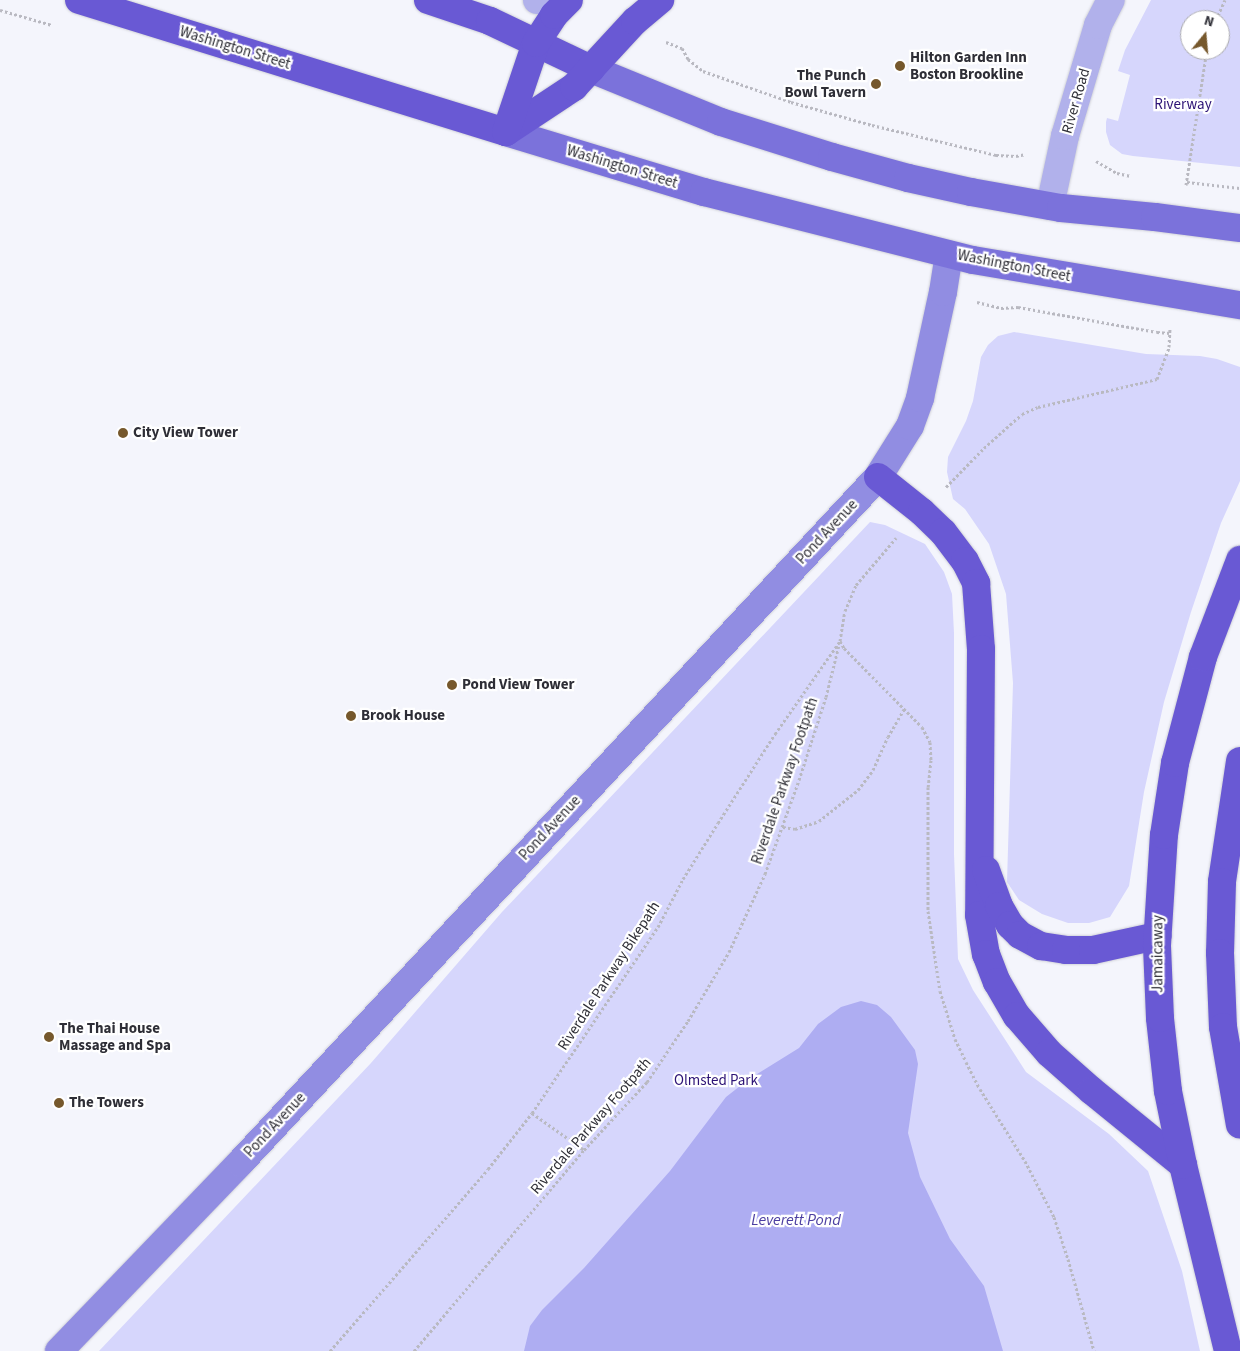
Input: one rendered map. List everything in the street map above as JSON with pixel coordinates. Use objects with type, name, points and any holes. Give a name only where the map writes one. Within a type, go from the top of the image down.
[{"type":"highway","name":"Washington Street","points":[[79,0],[506,132]]},
{"type":"highway","points":[[428,0],[490,21],[591,68]]},
{"type":"highway","points":[[506,132],[536,43],[554,16],[569,0]]},
{"type":"highway","points":[[506,132],[574,86],[635,21],[660,0]]},
{"type":"highway","points":[[878,477],[944,532],[965,561],[976,583],[980,622],[981,930],[997,982],[1012,1008],[1029,1031],[1061,1064],[1183,1165]]},
{"type":"highway","name":"Jamaicaway","points":[[1228,1351],[1183,1165],[1162,1053],[1157,981],[1164,835],[1175,763],[1203,657],[1240,560]]},
{"type":"highway","points":[[1240,761],[1222,882],[1220,953],[1223,1027],[1240,1125]]},
{"type":"highway","points":[[981,854],[993,892],[1005,918],[1020,935],[1040,946],[1066,950],[1093,950],[1158,936]]},
{"type":"main road","points":[[591,68],[714,119],[832,157],[941,185],[1050,206],[1240,228]]},
{"type":"main road","name":"Washington Street","points":[[506,132],[704,192],[949,254],[1006,266],[1240,305]]},
{"type":"main road","name":"Pond Avenue","points":[[59,1351],[240,1162],[878,477],[910,426],[920,398],[943,292],[949,254]]},
{"type":"street","points":[[537,0],[545,0]]},
{"type":"street","name":"River Road","points":[[1050,206],[1065,136],[1098,25],[1111,0]]},
{"type":"path","points":[[682,48],[688,59],[703,71],[836,115],[996,155],[1016,156],[1033,152]]},
{"type":"path","points":[[1187,180],[1205,60]]},
{"type":"path","points":[[1099,162],[1117,173],[1137,177]]},
{"type":"path","points":[[1178,181],[1187,180],[1240,188]]},
{"type":"path","points":[[1000,308],[1018,307],[1157,332],[1169,332]]},
{"type":"path","points":[[946,487],[984,448],[1022,414],[1038,407],[1157,379],[1169,347],[1168,340]]},
{"type":"path","name":"Riverdale Parkway Bikepath","points":[[330,1351],[488,1169],[532,1113],[658,927],[683,879],[718,823],[775,734],[840,641],[845,611],[856,585],[897,537]]},
{"type":"path","name":"Riverdale Parkway Footpath","points":[[414,1351],[584,1150],[647,1082],[688,1021],[740,928],[783,827],[826,697],[840,641]]},
{"type":"path","points":[[783,827],[795,829],[819,820],[858,790],[873,770],[888,737],[906,708]]},
{"type":"path","points":[[532,1113],[584,1150]]},
{"type":"green space","name":"Riverway","points":[[1151,0],[1240,0],[1240,167],[1133,156],[1122,154],[1110,145],[1106,132],[1107,118],[1118,121],[1130,75],[1118,71],[1125,50]]},
{"type":"green space","points":[[1014,332],[1146,354],[1200,356],[1217,359],[1240,367],[1240,481],[1221,523],[1191,612],[1164,702],[1144,792],[1129,886],[1110,917],[1089,923],[1068,923],[1042,914],[1019,900],[1007,882],[1013,683],[1006,594],[989,544],[965,509],[953,499],[947,472],[948,457],[966,421],[973,401],[981,357],[988,345],[998,336]]},
{"type":"green space","name":"Olmsted Park","points":[[870,522],[885,525],[925,544],[944,572],[952,594],[954,633],[954,854],[958,959],[973,990],[1026,1072],[1109,1134],[1148,1171],[1182,1271],[1200,1351],[99,1351],[371,1063],[502,912]]},
{"type":"water","name":"Leverett Pond","points":[[861,1001],[877,1005],[891,1017],[915,1050],[918,1064],[908,1133],[920,1177],[950,1239],[984,1286],[1003,1351],[524,1351],[530,1326],[542,1310],[584,1268],[670,1171],[726,1097],[749,1079],[799,1048],[818,1024],[841,1007]]},
{"type":"place","name":"Hilton Garden Inn Boston Brookline","points":[[900,66]]},
{"type":"place","name":"The Punch Bowl Tavern","points":[[876,84]]},
{"type":"place","name":"City View Tower","points":[[123,433]]},
{"type":"place","name":"Pond View Tower","points":[[452,685]]},
{"type":"place","name":"Brook House","points":[[351,716]]},
{"type":"place","name":"The Thai House Massage and Spa","points":[[49,1037]]},
{"type":"place","name":"The Towers","points":[[59,1103]]}]
